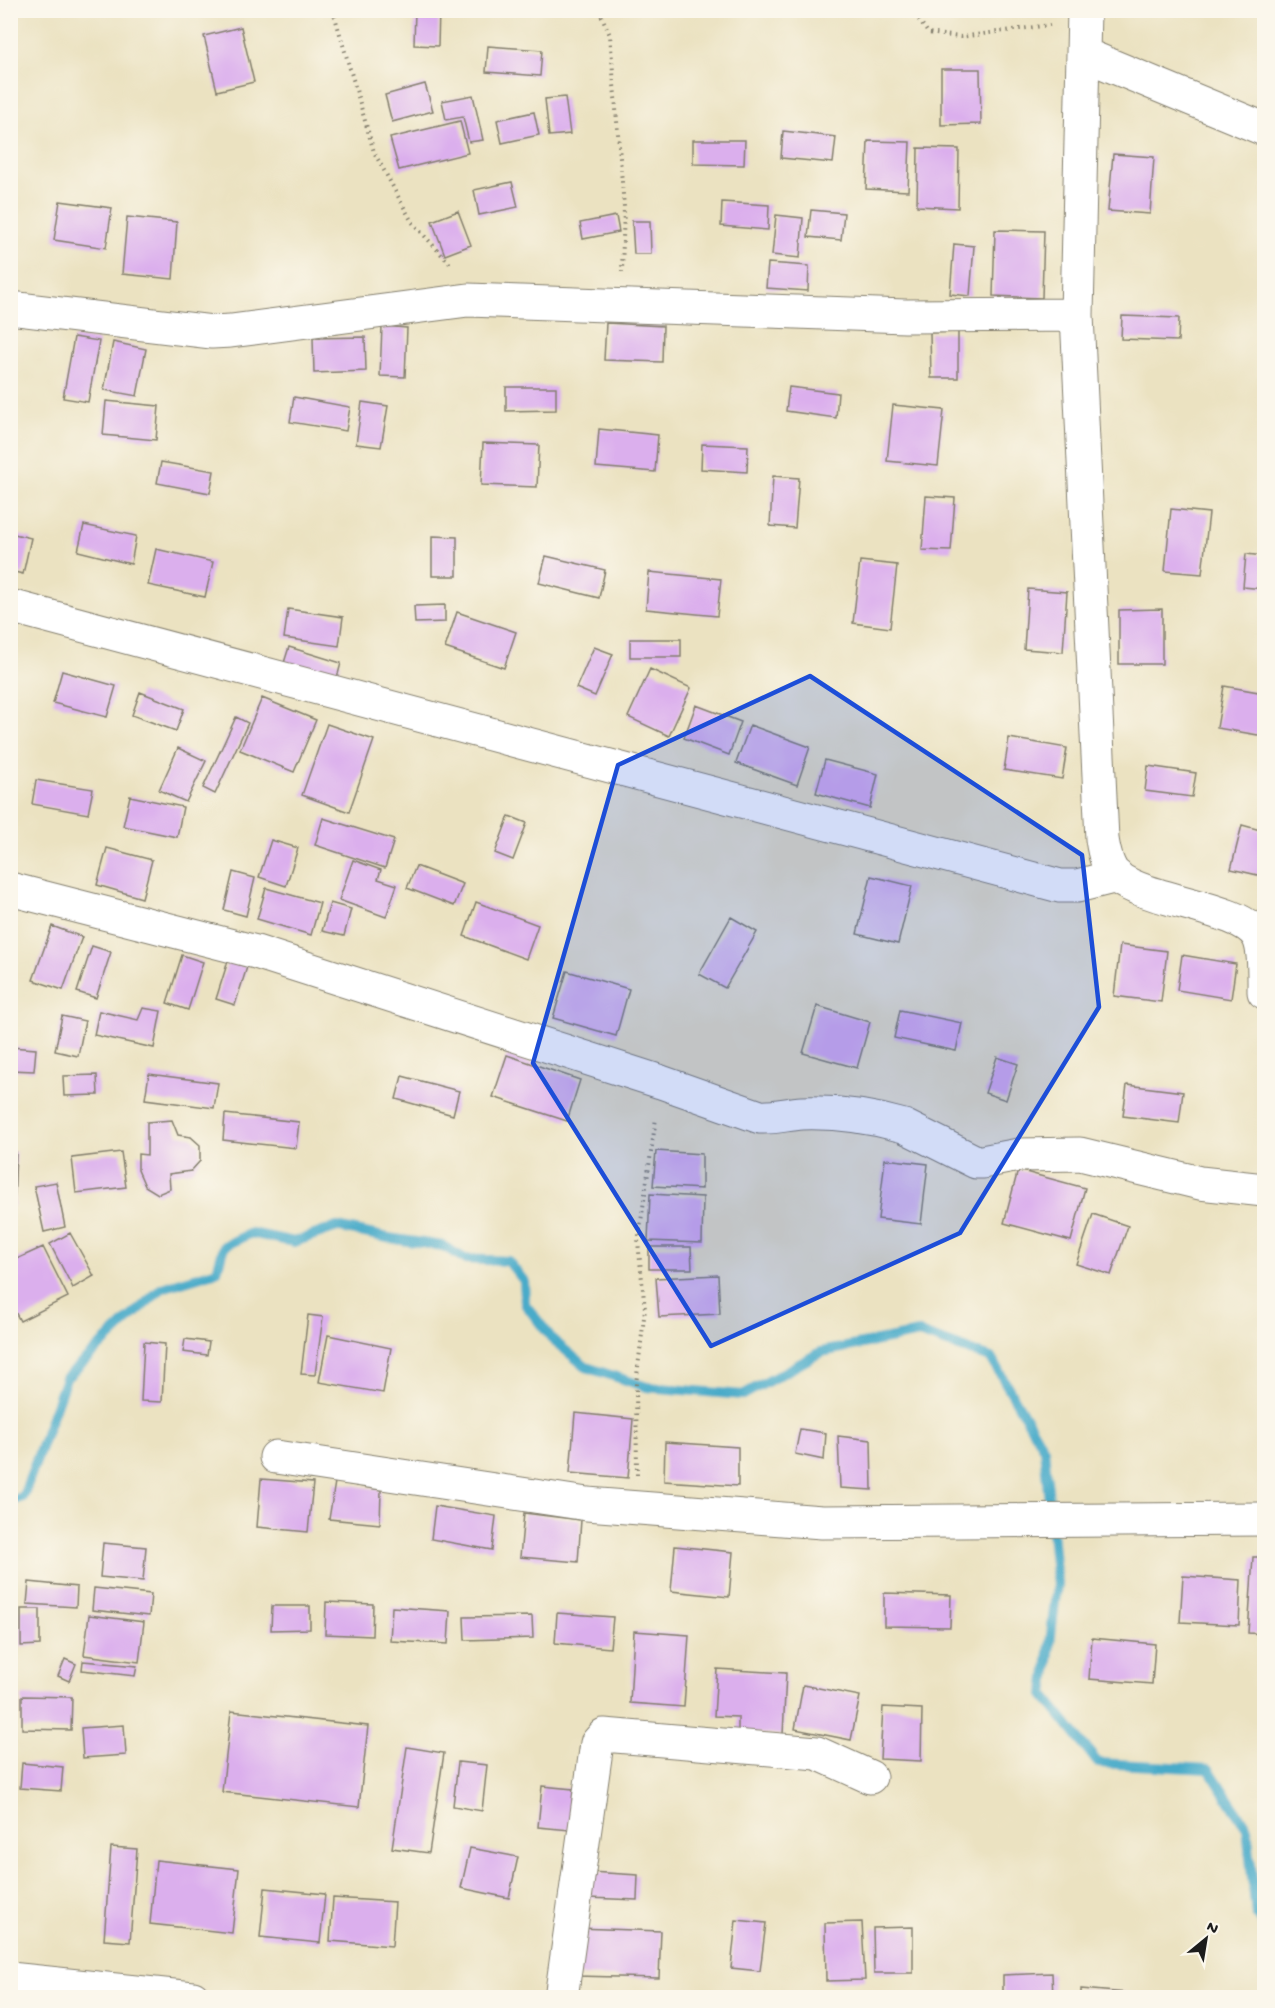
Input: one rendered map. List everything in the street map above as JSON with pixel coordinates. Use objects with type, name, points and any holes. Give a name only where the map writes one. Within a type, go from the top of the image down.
[{"type":"street","points":[[1084,16],[1077,315],[1102,839],[1106,859],[1117,876],[1141,890],[1236,919],[1251,927],[1262,937],[1264,993]]},
{"type":"street","points":[[1083,54],[1264,129]]},
{"type":"street","points":[[10,308],[212,332],[231,332],[468,300],[905,316],[1077,315]]},
{"type":"street","points":[[10,606],[1060,886],[1077,886],[1117,876]]},
{"type":"street","points":[[10,889],[256,952],[661,1082],[760,1117],[772,1118],[801,1113],[841,1115],[892,1122],[976,1161],[982,1162],[1019,1155],[1080,1154],[1200,1183],[1264,1190]]},
{"type":"street","points":[[276,1457],[587,1504],[822,1522],[1264,1519]]},
{"type":"street","points":[[561,1998],[597,1743],[604,1735],[817,1753],[870,1777]]},
{"type":"street","points":[[10,1978],[193,1998]]},
{"type":"path","points":[[333,10],[374,153],[412,222],[483,300]]},
{"type":"path","points":[[599,10],[610,35],[624,207],[621,305]]},
{"type":"path","points":[[912,10],[928,33],[960,37],[1084,16]]},
{"type":"path","points":[[634,1508],[638,1464],[636,1384],[645,1309],[638,1242],[661,1082]]},
{"type":"highlighted area","points":[[810,676],[1082,855],[1099,1007],[960,1233],[711,1346],[533,1063],[618,765]]},
{"type":"building","points":[[415,10],[439,10],[438,46],[414,45]]},
{"type":"building","points":[[241,27],[254,82],[217,91],[204,36]]},
{"type":"building","points":[[488,46],[542,50],[540,76],[486,72]]},
{"type":"building","points":[[941,69],[980,69],[981,124],[941,125]]},
{"type":"building","points":[[425,84],[433,111],[392,122],[385,95]]},
{"type":"building","points":[[473,95],[483,140],[469,142],[463,117],[446,120],[442,101]]},
{"type":"building","points":[[565,97],[570,134],[549,136],[545,99]]},
{"type":"building","points":[[534,112],[539,135],[502,143],[497,120]]},
{"type":"building","points":[[460,121],[468,153],[399,170],[390,138]]},
{"type":"building","points":[[783,131],[836,137],[833,163],[781,158]]},
{"type":"building","points":[[693,140],[745,140],[744,165],[693,164]]},
{"type":"building","points":[[868,141],[910,142],[908,191],[866,189]]},
{"type":"building","points":[[918,148],[959,149],[958,208],[917,206]]},
{"type":"building","points":[[1113,154],[1154,157],[1150,214],[1108,211]]},
{"type":"building","points":[[512,182],[518,207],[479,215],[474,190]]},
{"type":"building","points":[[60,201],[112,208],[106,248],[54,240]]},
{"type":"building","points":[[722,202],[769,205],[768,230],[721,226]]},
{"type":"building","points":[[811,210],[844,213],[841,240],[808,237]]},
{"type":"building","points":[[458,211],[471,245],[445,255],[432,221]]},
{"type":"building","points":[[776,215],[803,218],[800,258],[772,255]]},
{"type":"building","points":[[616,216],[619,232],[583,239],[580,223]]},
{"type":"building","points":[[127,217],[177,222],[173,279],[122,274]]},
{"type":"building","points":[[632,221],[650,221],[651,254],[634,254]]},
{"type":"building","points":[[995,230],[1044,231],[1042,298],[993,296]]},
{"type":"building","points":[[10,231],[17,232],[12,263],[10,263]]},
{"type":"building","points":[[954,244],[974,246],[970,296],[950,294]]},
{"type":"building","points":[[768,263],[809,266],[808,291],[766,288]]},
{"type":"building","points":[[1122,316],[1179,318],[1178,341],[1121,339]]},
{"type":"building","points":[[606,323],[663,326],[662,362],[604,360]]},
{"type":"building","points":[[382,326],[407,328],[405,377],[380,376]]},
{"type":"building","points":[[958,332],[958,378],[931,378],[930,333]]},
{"type":"building","points":[[74,337],[99,341],[88,402],[63,398]]},
{"type":"building","points":[[365,337],[366,371],[314,373],[313,338]]},
{"type":"building","points":[[113,342],[146,349],[137,396],[104,390]]},
{"type":"building","points":[[506,387],[556,387],[556,410],[506,411]]},
{"type":"building","points":[[789,387],[838,393],[836,418],[786,411]]},
{"type":"building","points":[[294,397],[350,407],[346,431],[290,422]]},
{"type":"building","points":[[106,401],[159,406],[156,440],[103,435]]},
{"type":"building","points":[[362,402],[388,406],[381,447],[356,444]]},
{"type":"building","points":[[893,405],[944,410],[938,466],[887,461]]},
{"type":"building","points":[[599,429],[658,435],[655,472],[596,467]]},
{"type":"building","points":[[483,443],[539,445],[537,487],[481,485]]},
{"type":"building","points":[[702,444],[748,446],[747,472],[701,469]]},
{"type":"building","points":[[161,462],[214,471],[210,493],[157,483]]},
{"type":"building","points":[[773,476],[799,478],[795,528],[770,526]]},
{"type":"building","points":[[926,496],[955,498],[951,551],[922,550]]},
{"type":"building","points":[[1171,509],[1209,513],[1202,574],[1165,571]]},
{"type":"building","points":[[84,525],[136,536],[131,564],[78,551]]},
{"type":"building","points":[[10,533],[31,538],[23,574],[10,571]]},
{"type":"building","points":[[432,536],[457,537],[457,576],[432,576]]},
{"type":"building","points":[[156,549],[213,562],[205,597],[148,585]]},
{"type":"building","points":[[1246,554],[1264,556],[1264,589],[1243,587]]},
{"type":"building","points":[[546,556],[605,570],[599,598],[539,583]]},
{"type":"building","points":[[860,561],[897,565],[890,628],[853,623]]},
{"type":"building","points":[[649,572],[721,579],[717,616],[646,609]]},
{"type":"building","points":[[1028,589],[1067,592],[1063,652],[1024,649]]},
{"type":"building","points":[[445,605],[445,622],[415,623],[414,606]]},
{"type":"building","points":[[288,609],[343,617],[339,646],[284,638]]},
{"type":"building","points":[[1162,609],[1162,664],[1119,664],[1119,610]]},
{"type":"building","points":[[457,612],[516,632],[504,668],[445,648]]},
{"type":"building","points":[[630,639],[681,639],[681,657],[630,657]]},
{"type":"building","points":[[289,647],[341,663],[336,682],[283,666]]},
{"type":"building","points":[[594,647],[613,654],[595,696],[576,688]]},
{"type":"building","points":[[650,669],[691,688],[669,736],[628,717]]},
{"type":"building","points":[[62,671],[116,686],[107,717],[53,703]]},
{"type":"building","points":[[1224,686],[1264,693],[1264,736],[1217,728]]},
{"type":"building","points":[[140,692],[184,709],[176,731],[132,715]]},
{"type":"building","points":[[262,698],[316,720],[294,772],[240,750]]},
{"type":"building","points":[[696,705],[741,722],[729,755],[684,738]]},
{"type":"building","points":[[236,717],[248,723],[215,794],[203,788]]},
{"type":"building","points":[[327,724],[374,740],[349,812],[302,795]]},
{"type":"building","points":[[750,725],[810,747],[797,785],[736,763]]},
{"type":"building","points":[[1009,738],[1067,748],[1062,779],[1004,770]]},
{"type":"building","points":[[178,748],[206,761],[186,802],[159,790]]},
{"type":"building","points":[[825,760],[878,774],[870,808],[816,793]]},
{"type":"building","points":[[1148,766],[1196,773],[1192,797],[1145,791]]},
{"type":"building","points":[[36,780],[93,789],[88,814],[32,804]]},
{"type":"building","points":[[130,796],[183,807],[177,837],[123,826]]},
{"type":"building","points":[[509,816],[527,823],[513,860],[495,853]]},
{"type":"building","points":[[323,818],[394,840],[385,868],[315,845]]},
{"type":"building","points":[[1242,825],[1264,831],[1262,876],[1231,869]]},
{"type":"building","points":[[271,840],[298,848],[286,886],[259,877]]},
{"type":"building","points":[[107,848],[152,860],[142,898],[97,885]]},
{"type":"building","points":[[353,860],[381,870],[378,879],[397,885],[386,917],[339,900]]},
{"type":"building","points":[[416,866],[463,884],[454,906],[407,888]]},
{"type":"building","points":[[233,872],[255,878],[246,916],[224,910]]},
{"type":"building","points":[[871,876],[912,886],[898,944],[857,934]]},
{"type":"building","points":[[266,888],[320,903],[311,935],[257,919]]},
{"type":"building","points":[[476,902],[538,925],[526,959],[464,936]]},
{"type":"building","points":[[330,903],[351,909],[344,936],[322,931]]},
{"type":"building","points":[[731,917],[757,932],[725,988],[699,974]]},
{"type":"building","points":[[52,926],[82,937],[63,990],[33,980]]},
{"type":"building","points":[[1120,945],[1167,951],[1161,1002],[1114,996]]},
{"type":"building","points":[[92,946],[111,952],[96,998],[77,992]]},
{"type":"building","points":[[182,955],[203,962],[188,1010],[167,1003]]},
{"type":"building","points":[[1182,955],[1236,964],[1231,999],[1177,990]]},
{"type":"building","points":[[228,961],[247,967],[235,1005],[216,999]]},
{"type":"building","points":[[567,971],[629,989],[616,1036],[553,1018]]},
{"type":"building","points":[[817,1006],[870,1022],[857,1068],[803,1053]]},
{"type":"building","points":[[143,1008],[161,1011],[154,1048],[94,1035],[99,1011],[138,1020]]},
{"type":"building","points":[[900,1010],[962,1023],[956,1051],[894,1038]]},
{"type":"building","points":[[62,1016],[85,1021],[78,1056],[55,1051]]},
{"type":"building","points":[[10,1047],[36,1049],[34,1071],[10,1070]]},
{"type":"building","points":[[507,1055],[580,1080],[567,1121],[493,1097]]},
{"type":"building","points":[[997,1057],[1018,1064],[1006,1100],[985,1093]]},
{"type":"building","points":[[149,1074],[218,1083],[214,1108],[145,1099]]},
{"type":"building","points":[[97,1075],[98,1095],[64,1096],[63,1076]]},
{"type":"building","points":[[402,1076],[459,1091],[453,1115],[396,1099]]},
{"type":"building","points":[[1127,1085],[1183,1092],[1179,1123],[1123,1116]]},
{"type":"building","points":[[225,1114],[299,1122],[296,1148],[223,1140]]},
{"type":"building","points":[[172,1120],[178,1135],[191,1137],[200,1145],[200,1161],[191,1171],[169,1174],[170,1189],[158,1194],[145,1186],[138,1170],[138,1154],[147,1155],[147,1122]]},
{"type":"building","points":[[656,1151],[702,1154],[702,1189],[653,1186]]},
{"type":"building","points":[[10,1152],[16,1152],[14,1206],[10,1206]]},
{"type":"building","points":[[121,1152],[126,1187],[76,1193],[72,1158]]},
{"type":"building","points":[[885,1159],[928,1164],[921,1224],[878,1219]]},
{"type":"building","points":[[1018,1170],[1085,1188],[1071,1241],[1004,1223]]},
{"type":"building","points":[[56,1182],[65,1227],[44,1232],[34,1186]]},
{"type":"building","points":[[650,1194],[703,1197],[702,1243],[648,1241]]},
{"type":"building","points":[[1093,1214],[1128,1226],[1111,1275],[1076,1264]]},
{"type":"building","points":[[70,1233],[94,1276],[73,1288],[50,1244]]},
{"type":"building","points":[[43,1247],[68,1297],[20,1321],[10,1302],[10,1262]]},
{"type":"building","points":[[649,1247],[691,1247],[692,1269],[649,1269]]},
{"type":"building","points":[[718,1275],[720,1314],[659,1317],[656,1278]]},
{"type":"building","points":[[308,1315],[323,1317],[315,1375],[301,1374]]},
{"type":"building","points":[[328,1335],[391,1348],[383,1393],[319,1382]]},
{"type":"building","points":[[185,1339],[209,1342],[207,1355],[183,1352]]},
{"type":"building","points":[[144,1342],[165,1344],[162,1402],[141,1401]]},
{"type":"building","points":[[575,1413],[633,1419],[628,1478],[570,1473]]},
{"type":"building","points":[[800,1429],[826,1433],[824,1460],[795,1454]]},
{"type":"building","points":[[838,1436],[871,1440],[872,1490],[840,1488]]},
{"type":"building","points":[[665,1442],[738,1447],[738,1486],[664,1481]]},
{"type":"building","points":[[261,1479],[313,1483],[308,1532],[257,1527]]},
{"type":"building","points":[[335,1482],[381,1490],[380,1524],[329,1519]]},
{"type":"building","points":[[435,1506],[496,1516],[492,1550],[431,1539]]},
{"type":"building","points":[[524,1513],[581,1520],[578,1562],[520,1557]]},
{"type":"building","points":[[103,1543],[146,1547],[143,1581],[100,1577]]},
{"type":"building","points":[[675,1546],[733,1552],[729,1597],[671,1591]]},
{"type":"building","points":[[1253,1557],[1264,1557],[1264,1634],[1248,1633]]},
{"type":"building","points":[[1183,1576],[1241,1580],[1239,1625],[1180,1622]]},
{"type":"building","points":[[29,1582],[77,1587],[76,1607],[27,1604]]},
{"type":"building","points":[[94,1588],[151,1594],[149,1616],[92,1610]]},
{"type":"building","points":[[884,1593],[951,1595],[950,1627],[884,1626]]},
{"type":"building","points":[[326,1602],[373,1604],[372,1636],[325,1634]]},
{"type":"building","points":[[272,1606],[310,1606],[310,1629],[271,1630]]},
{"type":"building","points":[[392,1607],[450,1611],[448,1644],[390,1641]]},
{"type":"building","points":[[21,1609],[40,1609],[40,1645],[21,1646]]},
{"type":"building","points":[[557,1613],[613,1617],[610,1648],[555,1643]]},
{"type":"building","points":[[89,1615],[144,1622],[139,1662],[84,1655]]},
{"type":"building","points":[[532,1616],[533,1638],[465,1640],[464,1617]]},
{"type":"building","points":[[634,1631],[689,1635],[684,1707],[630,1703]]},
{"type":"building","points":[[1092,1638],[1155,1644],[1152,1684],[1089,1679]]},
{"type":"building","points":[[65,1659],[76,1664],[69,1681],[58,1676]]},
{"type":"building","points":[[83,1661],[137,1666],[135,1676],[82,1670]]},
{"type":"building","points":[[717,1669],[786,1673],[783,1735],[738,1732],[738,1717],[714,1716]]},
{"type":"building","points":[[803,1685],[860,1696],[851,1740],[795,1729]]},
{"type":"building","points":[[22,1696],[72,1697],[71,1730],[22,1729]]},
{"type":"building","points":[[883,1707],[922,1709],[921,1761],[880,1759]]},
{"type":"building","points":[[231,1711],[368,1726],[359,1807],[222,1792]]},
{"type":"building","points":[[124,1725],[126,1755],[83,1758],[81,1728]]},
{"type":"building","points":[[407,1747],[444,1753],[429,1853],[392,1848]]},
{"type":"building","points":[[458,1762],[487,1765],[482,1811],[453,1806]]},
{"type":"building","points":[[22,1763],[63,1767],[61,1791],[20,1788]]},
{"type":"building","points":[[542,1786],[573,1789],[570,1830],[538,1827]]},
{"type":"building","points":[[111,1847],[137,1849],[130,1942],[104,1940]]},
{"type":"building","points":[[470,1848],[518,1857],[509,1898],[461,1888]]},
{"type":"building","points":[[156,1860],[239,1869],[232,1933],[150,1924]]},
{"type":"building","points":[[590,1872],[638,1875],[637,1900],[589,1898]]},
{"type":"building","points":[[265,1888],[325,1894],[320,1943],[260,1937]]},
{"type":"building","points":[[333,1898],[395,1902],[392,1946],[330,1941]]},
{"type":"building","points":[[736,1920],[766,1923],[760,1971],[731,1968]]},
{"type":"building","points":[[862,1922],[865,1980],[826,1981],[825,1923]]},
{"type":"building","points":[[913,1927],[913,1973],[874,1973],[873,1928]]},
{"type":"building","points":[[577,1928],[661,1931],[659,1978],[576,1976]]},
{"type":"building","points":[[1052,1973],[1053,1998],[1003,1998],[1003,1975]]},
{"type":"building","points":[[1081,1989],[1162,1996],[1162,1998],[1081,1998]]},
{"type":"waterway","points":[[10,1501],[23,1497],[66,1378],[162,1288],[217,1271],[224,1246],[251,1233],[294,1242],[337,1227],[388,1238],[443,1246],[465,1259],[508,1261],[524,1281],[525,1304],[553,1340],[586,1367],[647,1387],[743,1395],[821,1352],[919,1333],[991,1358],[1044,1449],[1057,1584],[1044,1695],[1098,1763],[1209,1769],[1247,1828],[1256,1914],[1264,1925]]}]
